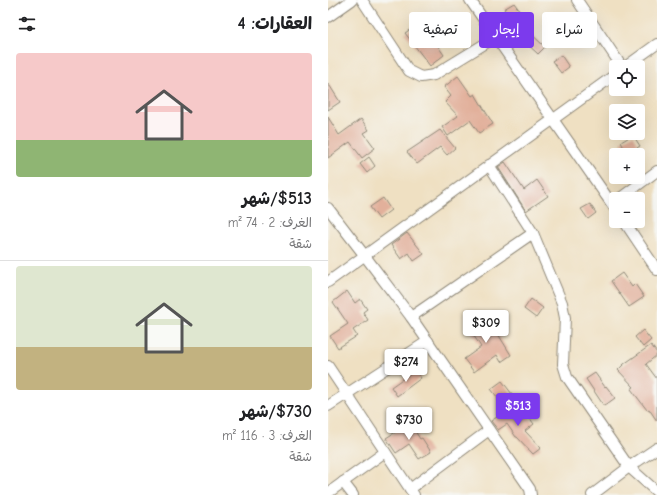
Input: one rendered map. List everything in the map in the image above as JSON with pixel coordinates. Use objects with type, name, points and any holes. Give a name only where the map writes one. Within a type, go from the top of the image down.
[{"type":"street","points":[[328,17],[352,0]]},
{"type":"street","points":[[362,0],[409,71],[421,77],[434,75],[479,47]]},
{"type":"street","points":[[470,0],[479,13]]},
{"type":"street","points":[[578,0],[619,60]]},
{"type":"street","points":[[634,60],[657,44]]},
{"type":"street","points":[[504,48],[553,119],[609,194]]},
{"type":"street","points":[[328,282],[609,79]]},
{"type":"street","points":[[489,165],[533,233],[562,303],[565,318],[563,364],[567,377],[629,467],[657,492]]},
{"type":"street","points":[[630,192],[657,171]]},
{"type":"street","points":[[328,208],[428,341],[530,489],[531,495]]},
{"type":"street","points":[[629,228],[657,270]]},
{"type":"street","points":[[411,317],[533,233]]},
{"type":"street","points":[[328,406],[428,341]]},
{"type":"street","points":[[328,366],[412,492],[490,430]]},
{"type":"street","points":[[592,495],[657,448]]},
{"type":"street","points":[[328,493],[386,452]]},
{"type":"street","points":[[343,482],[353,495]]},
{"type":"building","points":[[514,3],[521,12],[506,12],[504,9]]},
{"type":"building","points":[[409,30],[409,38],[405,33]]},
{"type":"building","points":[[534,37],[542,44],[542,48],[544,48],[538,54],[532,48],[534,48]]},
{"type":"building","points":[[416,48],[439,48],[444,55],[430,66]]},
{"type":"building","points":[[561,55],[569,67],[561,73],[552,61]]},
{"type":"building","points":[[458,76],[472,96],[475,94],[493,124],[479,133],[470,120],[448,136],[442,127],[458,116],[445,102],[451,96],[444,87]]},
{"type":"building","points":[[328,83],[340,102],[328,110]]},
{"type":"building","points":[[328,117],[339,135],[361,119],[369,130],[364,133],[375,148],[362,158],[350,142],[328,158]]},
{"type":"building","points":[[440,130],[455,148],[447,155],[440,147],[417,164],[407,152]]},
{"type":"building","points":[[624,140],[636,140],[640,146],[637,148],[624,148],[621,142]]},
{"type":"building","points":[[369,157],[375,166],[367,173],[360,164]]},
{"type":"building","points":[[505,162],[524,190],[537,180],[548,196],[526,211],[498,167]]},
{"type":"building","points":[[383,198],[391,210],[379,219],[370,207]]},
{"type":"building","points":[[590,204],[596,213],[588,219],[581,209]]},
{"type":"building","points":[[407,233],[424,254],[414,261],[409,253],[401,259],[391,245]]},
{"type":"building","points":[[622,273],[632,287],[635,284],[644,297],[629,307],[611,281]]},
{"type":"building","points":[[347,291],[355,303],[360,299],[367,309],[363,312],[368,320],[353,330],[357,336],[338,348],[330,336],[348,324],[333,302]]},
{"type":"building","points":[[531,299],[543,308],[536,318],[524,309]]},
{"type":"building","points":[[484,314],[511,355],[501,362],[497,355],[474,372],[464,359],[481,347],[467,325]]},
{"type":"building","points":[[643,330],[651,340],[643,347],[635,337]]},
{"type":"building","points":[[651,345],[657,355],[646,364],[657,379],[657,421],[649,409],[647,410],[631,389],[634,387],[618,370]]},
{"type":"building","points":[[415,370],[421,378],[397,396],[391,387]]},
{"type":"building","points":[[595,373],[615,398],[604,406],[586,379]]},
{"type":"building","points":[[502,381],[512,394],[501,402],[491,389]]},
{"type":"building","points":[[515,405],[522,414],[525,412],[534,424],[525,431],[541,448],[533,454],[516,437],[507,424],[498,430],[491,421]]},
{"type":"building","points":[[410,423],[420,439],[422,438],[431,452],[419,459],[409,444],[396,453],[386,438]]}]
